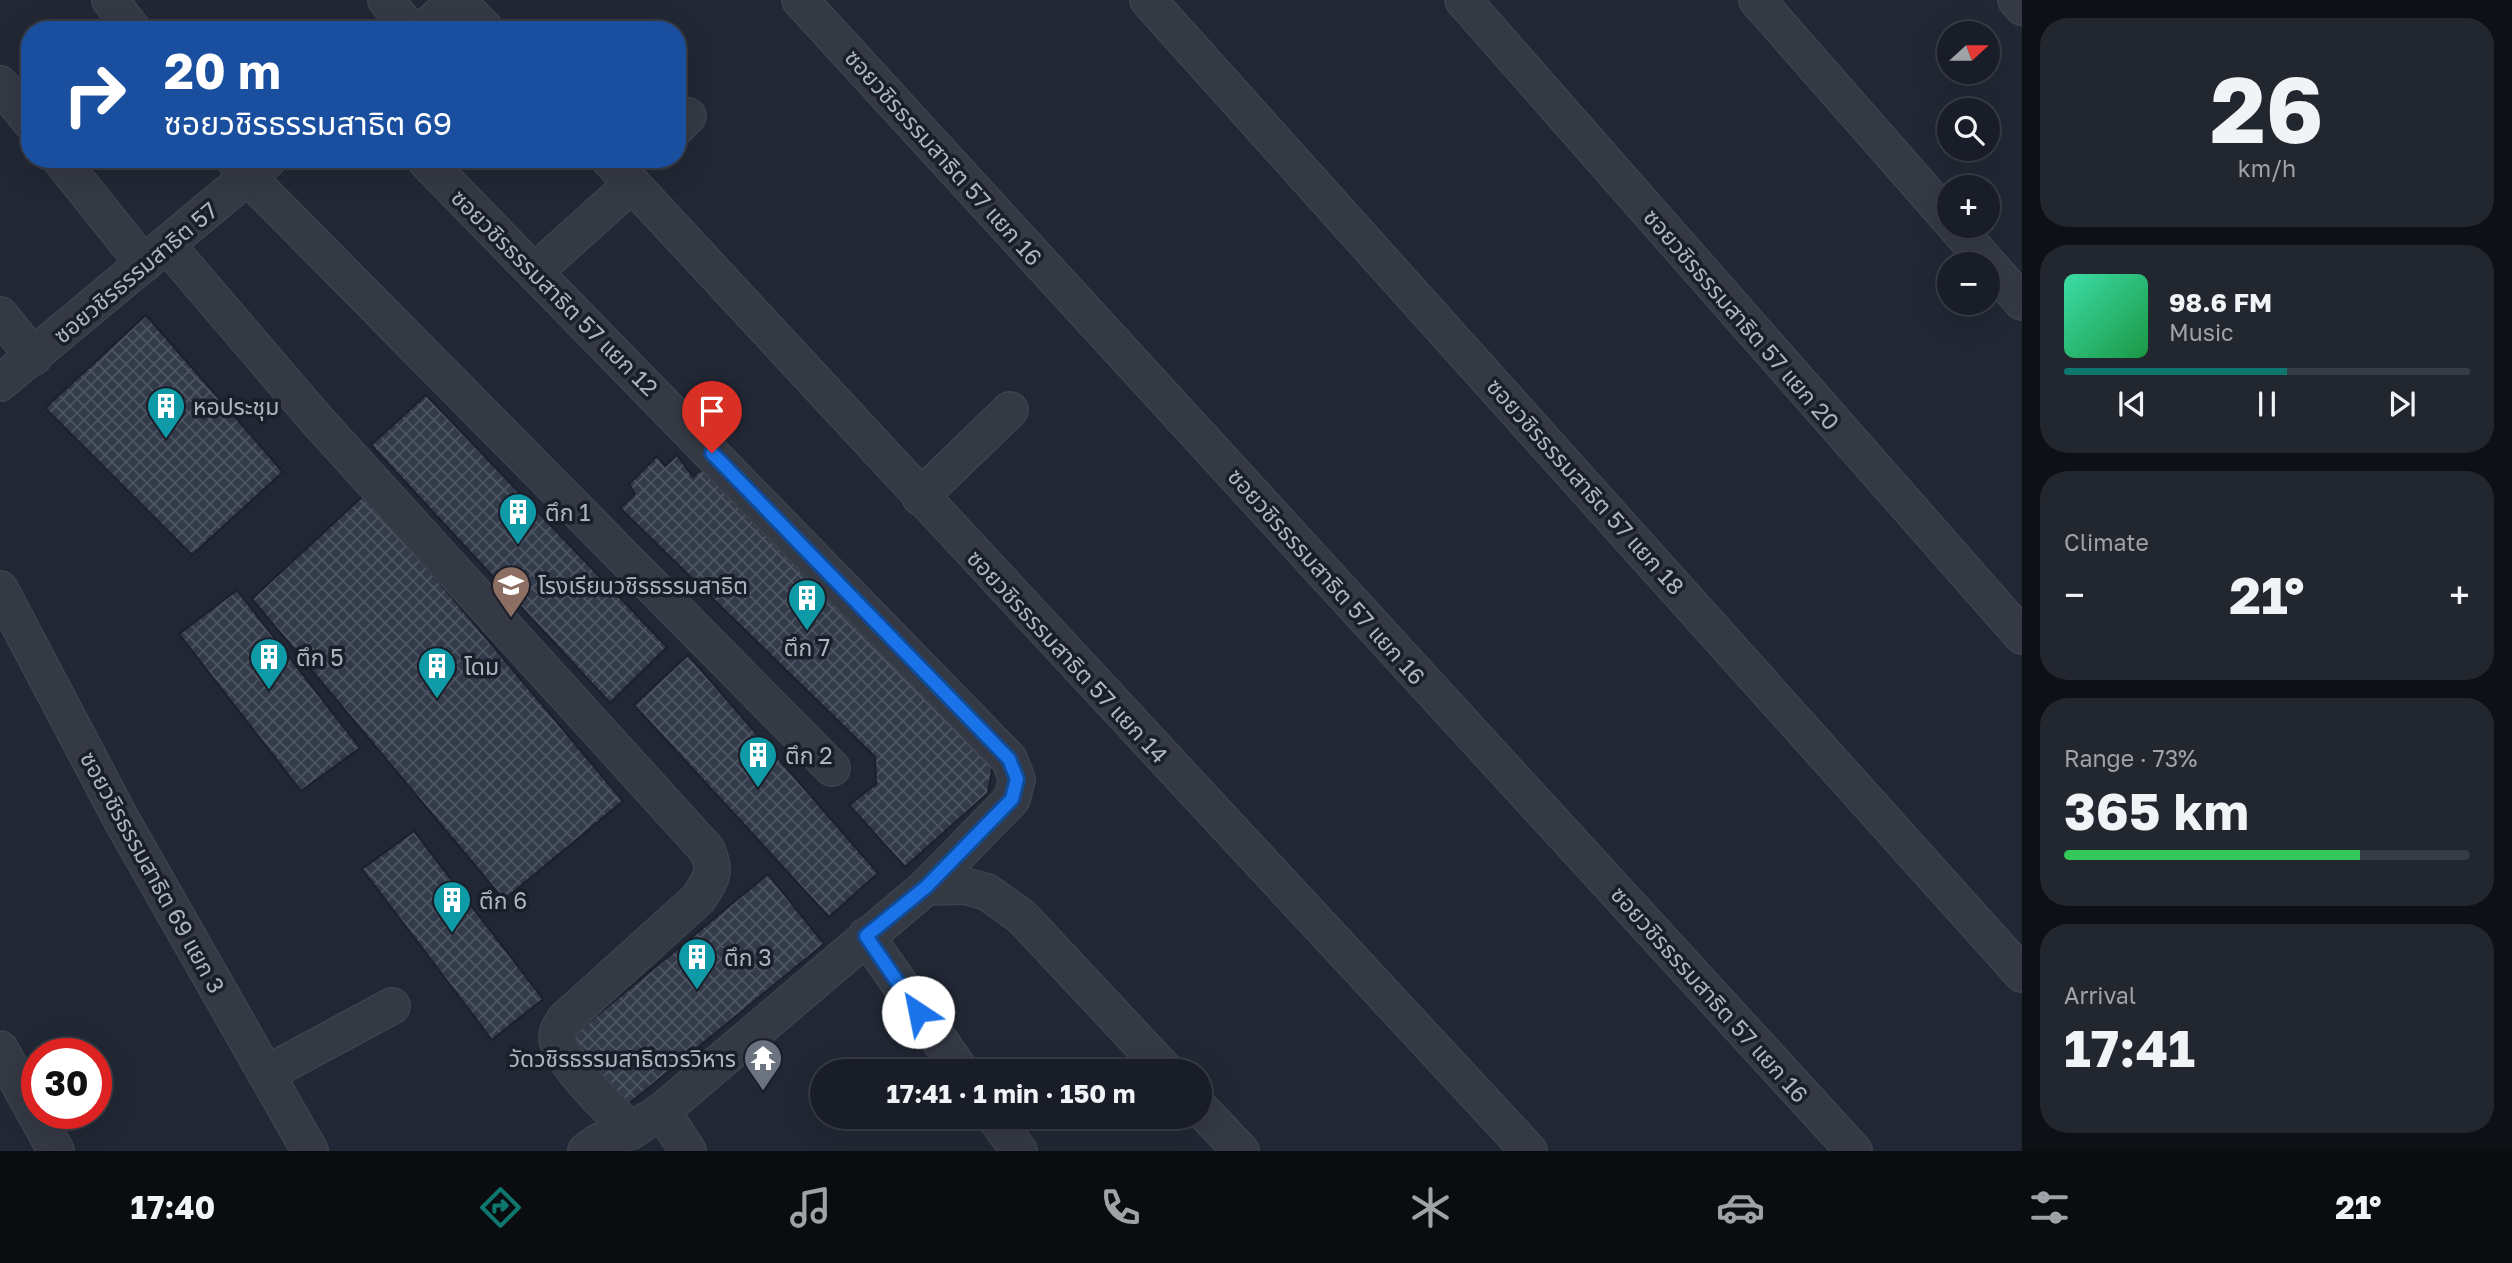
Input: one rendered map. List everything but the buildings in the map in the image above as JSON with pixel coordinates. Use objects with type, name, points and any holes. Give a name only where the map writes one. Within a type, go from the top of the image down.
[{"type":"street","points":[[110,0],[126,21]]},
{"type":"street","points":[[386,0],[403,21]]},
{"type":"street","points":[[433,21],[457,0],[477,21]]},
{"type":"street","name":"ซอยวชิรธรรมสาธิต 57 แยก 16","points":[[800,0],[1854,1151]]},
{"type":"street","name":"ซอยวชิรธรรมสาธิต 57 แยก 18","points":[[1148,0],[2022,974]]},
{"type":"street","name":"ซอยวชิรธรรมสาธิต 57 แยก 20","points":[[1463,0],[2022,636]]},
{"type":"street","points":[[1757,0],[1937,204]]},
{"type":"street","points":[[2016,0],[2022,7]]},
{"type":"street","points":[[0,84],[21,110]]},
{"type":"street","points":[[69,168],[314,418],[707,850],[714,866],[712,878],[698,899],[565,1018],[557,1031],[558,1044],[583,1079],[631,1131]]},
{"type":"street","name":"ซอยวชิรธรรมสาธิต 57","points":[[0,383],[155,254],[248,168]]},
{"type":"street","points":[[254,168],[832,768]]},
{"type":"street","name":"ซอยวชิรธรรมสาธิต 57 แยก 12","points":[[433,168],[1009,759],[1017,779],[1012,799],[926,887],[662,1111],[631,1131],[598,1142],[586,1151]]},
{"type":"street","points":[[551,257],[627,170]]},
{"type":"street","name":"ซอยวชิรธรรมสาธิต 57 แยก 14","points":[[627,170],[920,496],[1529,1151]]},
{"type":"street","points":[[1966,238],[2022,302]]},
{"type":"street","points":[[0,315],[34,356]]},
{"type":"street","points":[[920,496],[1010,410]]},
{"type":"street","name":"ซอยวชิรธรรมสาธิต 69 แยก 3","points":[[0,589],[121,819],[310,1151]]},
{"type":"street","points":[[926,887],[965,886],[987,892],[1022,917],[1155,1059]]},
{"type":"street","points":[[866,936],[953,1059]]},
{"type":"street","points":[[266,1074],[392,1006]]},
{"type":"street","points":[[0,1049],[56,1151]]},
{"type":"street","points":[[662,1111],[688,1151]]},
{"type":"street","points":[[1212,1121],[1241,1151]]},
{"type":"street","points":[[1003,1129],[1019,1151]]},
{"type":"place","name":"หอประชุม","points":[[166,440]]},
{"type":"place","name":"ตึก 1","points":[[518,546]]},
{"type":"place","name":"โรงเรียนวชิรธรรมสาธิต","points":[[511,619]]},
{"type":"place","name":"ตึก 7","points":[[807,632]]},
{"type":"place","name":"ตึก 5","points":[[269,691]]},
{"type":"place","name":"โดม","points":[[437,700]]},
{"type":"place","name":"ตึก 2","points":[[758,789]]},
{"type":"place","name":"ตึก 6","points":[[452,934]]},
{"type":"place","name":"ตึก 3","points":[[697,991]]},
{"type":"place","name":"วัดวชิรธรรมสาธิตวรวิหาร","points":[[763,1092]]},
{"type":"route","points":[[712,453],[1009,759],[1017,779],[1012,799],[995,818],[926,887],[866,936],[918,1012]]}]
